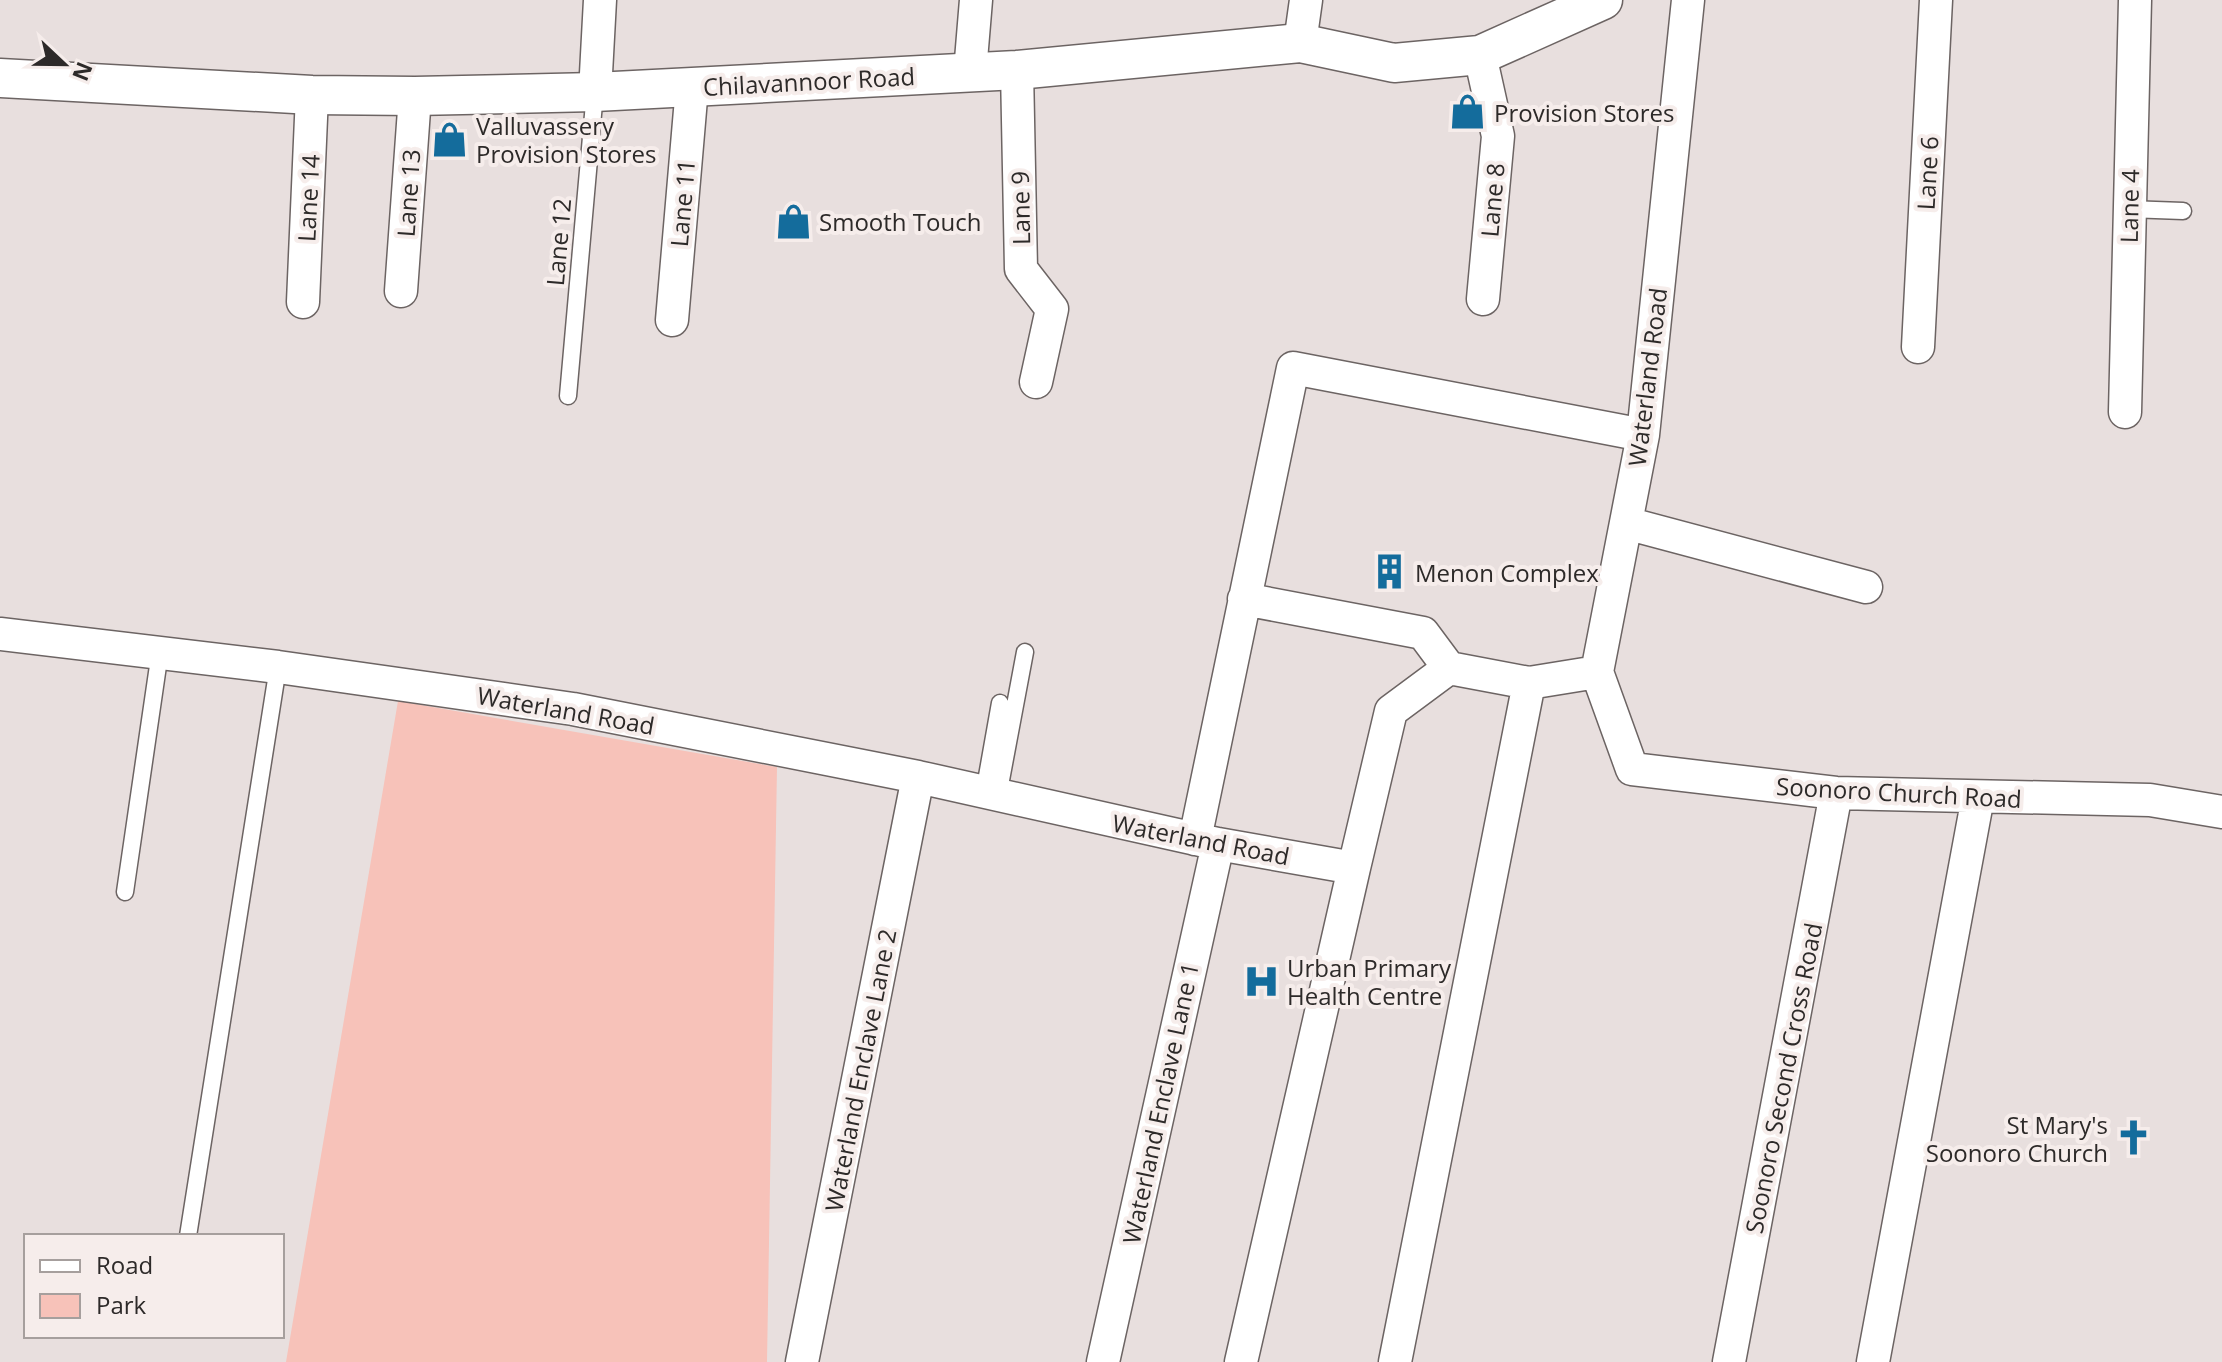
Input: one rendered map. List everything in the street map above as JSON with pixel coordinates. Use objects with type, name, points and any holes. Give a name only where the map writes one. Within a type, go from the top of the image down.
[{"type":"street","points":[[595,92],[600,0]]},
{"type":"street","points":[[970,72],[976,0]]},
{"type":"street","points":[[1300,43],[1306,0]]},
{"type":"street","name":"Chilavannoor Road","points":[[0,78],[312,95],[415,96],[595,92],[1017,70],[1300,43],[1394,63],[1480,55],[1603,0]]},
{"type":"street","name":"Waterland Road","points":[[1597,672],[1643,435],[1688,0]]},
{"type":"street","name":"Lane 6","points":[[1918,347],[1936,0]]},
{"type":"street","name":"Lane 4","points":[[2125,412],[2135,0]]},
{"type":"street","name":"Lane 8","points":[[1480,55],[1498,136],[1483,299]]},
{"type":"street","name":"Lane 9","points":[[1017,70],[1021,269],[1052,309],[1036,382]]},
{"type":"street","name":"Lane 11","points":[[672,320],[692,87]]},
{"type":"street","name":"Lane 14","points":[[303,302],[312,95]]},
{"type":"street","name":"Lane 13","points":[[401,291],[415,96]]},
{"type":"street","name":"Waterland Enclave Lane 1","points":[[1103,1362],[1206,842],[1244,599],[1293,368],[1643,435]]},
{"type":"street","points":[[1626,523],[1866,587]]},
{"type":"street","points":[[1244,599],[1423,633],[1449,668],[1529,683],[1597,672]]},
{"type":"street","name":"Waterland Road","points":[[0,634],[278,667],[573,709],[918,777],[1206,842],[1354,868]]},
{"type":"street","points":[[1241,1362],[1391,711],[1449,668]]},
{"type":"street","name":"Soonoro Church Road","points":[[1597,672],[1632,769],[1836,793],[2150,800],[2222,812]]},
{"type":"street","points":[[1395,1362],[1529,683]]},
{"type":"street","name":"Waterland Enclave Lane 2","points":[[802,1362],[918,777]]},
{"type":"street","name":"Soonoro Second Cross Road","points":[[1729,1362],[1836,793]]},
{"type":"street","points":[[1873,1362],[1978,797]]},
{"type":"lane","name":"Lane 12","points":[[568,396],[595,92]]},
{"type":"lane","points":[[2128,209],[2183,211]]},
{"type":"lane","points":[[125,892],[160,652]]},
{"type":"lane","points":[[991,795],[1025,652]]},
{"type":"lane","points":[[188,1234],[278,667]]},
{"type":"lane","points":[[991,795],[1000,703]]},
{"type":"green space","points":[[398,701],[777,767],[767,1362],[286,1362]]},
{"type":"place","name":"Provision Stores","points":[[1468,112]]},
{"type":"place","name":"Valluvassery Provision Stores","points":[[450,139]]},
{"type":"place","name":"Smooth Touch","points":[[793,221]]},
{"type":"place","name":"Menon Complex","points":[[1389,572]]},
{"type":"place","name":"Urban Primary Health Centre","points":[[1261,981]]},
{"type":"place","name":"St Mary's Soonoro Church","points":[[2134,1138]]}]
